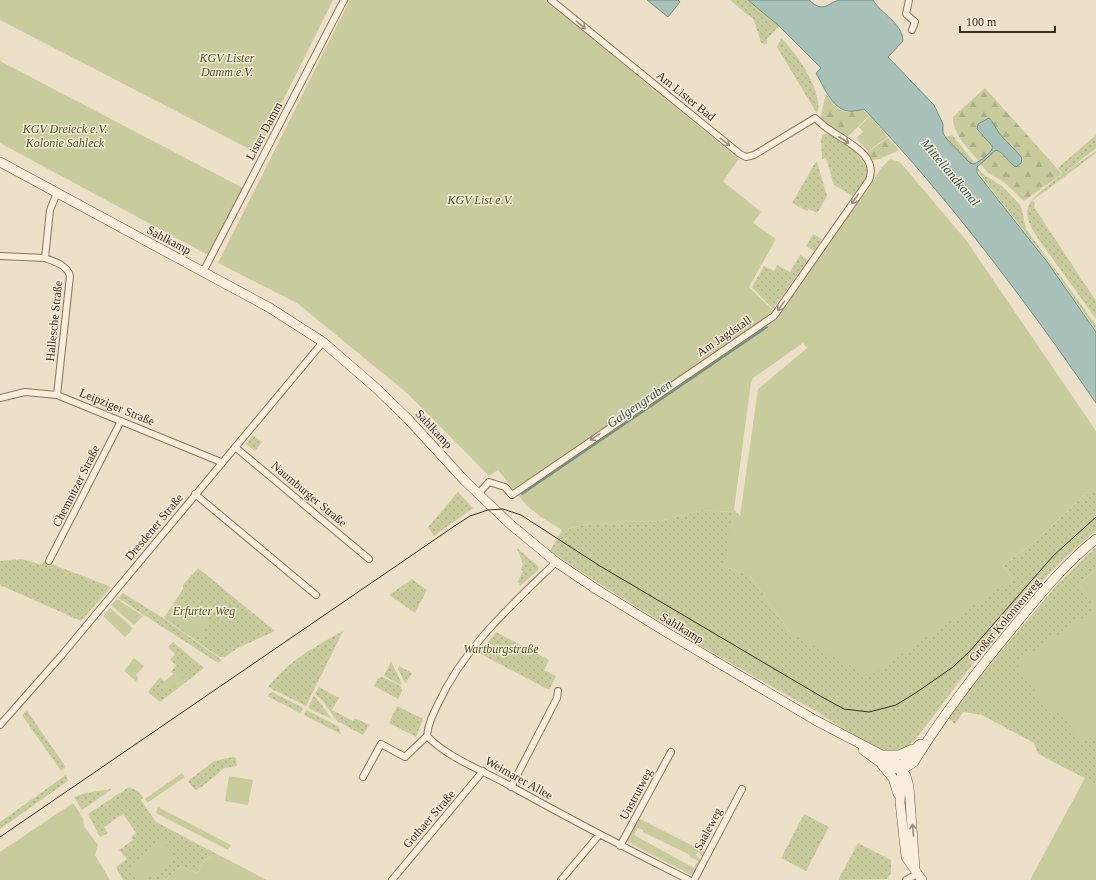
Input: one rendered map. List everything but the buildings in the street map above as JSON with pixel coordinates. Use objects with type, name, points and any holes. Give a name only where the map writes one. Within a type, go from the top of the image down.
[{"type":"street","name":"Lister Damm","points":[[203,272],[344,0]]},
{"type":"street","name":"Am Lister Bad","points":[[551,0],[740,154],[746,157],[754,155],[815,118]]},
{"type":"street","points":[[909,0],[906,14],[915,22],[912,30]]},
{"type":"street","name":"Am Jagdstall","points":[[478,494],[489,482],[505,487],[512,495],[774,316],[864,186],[871,173],[867,157],[815,118]]},
{"type":"street","name":"Sahlkamp","points":[[0,162],[277,312],[323,342],[408,418],[478,494],[510,524],[556,562],[628,610],[879,757],[891,768],[901,769],[900,802],[905,852],[908,861],[918,874]]},
{"type":"street","points":[[0,256],[45,258],[50,210],[57,193]]},
{"type":"street","name":"Hallesche Straße","points":[[45,258],[64,266],[68,270],[70,276],[57,395]]},
{"type":"street","name":"Dresdener Straße","points":[[0,724],[55,662],[323,342]]},
{"type":"street","name":"Leipziger Straße","points":[[0,398],[25,392],[57,395],[221,462]]},
{"type":"street","name":"Chemnitzer Straße","points":[[49,561],[121,421]]},
{"type":"street","name":"Naumburger Straße","points":[[234,447],[369,559]]},
{"type":"street","points":[[195,494],[316,595]]},
{"type":"street","name":"Großer Kolonnenweg","points":[[901,769],[907,768],[914,762],[941,722],[996,647],[1031,606],[1096,539]]},
{"type":"street","points":[[363,777],[381,744],[405,757],[427,736],[428,729],[439,701],[459,667],[484,634],[556,562]]},
{"type":"street","points":[[511,787],[557,698],[558,691]]},
{"type":"street","name":"Großer Kolonnenweg","points":[[901,769],[906,759],[941,722]]},
{"type":"street","name":"Weimarer Allee","points":[[427,736],[440,747],[511,787],[620,846],[689,880]]},
{"type":"street","points":[[879,757],[899,755],[918,746]]},
{"type":"street","name":"Unstrutweg","points":[[620,846],[671,752]]},
{"type":"street","name":"Sahlkamp","points":[[879,757],[893,778],[900,802]]},
{"type":"street","name":"Großer Kolonnenweg","points":[[909,787],[914,762]]},
{"type":"street","points":[[901,769],[906,776],[909,787],[918,874],[906,880]]},
{"type":"street","name":"Gothaer Straße","points":[[392,880],[483,771]]},
{"type":"street","name":"Saaleweg","points":[[694,880],[742,789]]},
{"type":"street","points":[[561,880],[599,835]]},
{"type":"green space","name":"KGV Lister Damm e.V.","points":[[0,0],[333,0],[257,153],[0,20]]},
{"type":"green space","name":"KGV List e.V.","points":[[350,0],[545,0],[739,159],[723,181],[761,212],[753,223],[776,239],[749,287],[777,314],[873,182],[881,168],[890,159],[900,162],[966,240],[1096,431],[1096,485],[1033,543],[1003,565],[1012,579],[870,676],[791,634],[750,576],[725,567],[731,516],[740,516],[758,389],[807,348],[803,343],[753,378],[751,382],[734,510],[732,512],[702,510],[660,521],[593,523],[562,530],[541,517],[527,506],[498,470],[489,476],[407,393],[297,303],[218,263]]},
{"type":"green space","points":[[730,0],[748,0],[779,26],[767,39],[767,44],[761,43],[754,20]]},
{"type":"green space","points":[[781,38],[794,52],[812,82],[818,102],[818,111],[816,112],[777,47]]},
{"type":"green space","name":"KGV Dreieck e.V. Kolonie Sahleck","points":[[0,61],[243,188],[208,255],[0,143]]},
{"type":"green space","points":[[985,88],[1062,174],[1024,201],[1004,182],[988,173],[980,163],[996,150],[1002,153],[1016,167],[1021,163],[1022,158],[1002,137],[989,118],[978,124],[977,130],[993,146],[992,151],[979,161],[962,141],[956,130],[953,117]]},
{"type":"green space","points":[[826,94],[838,108],[845,112],[863,109],[869,116],[846,138],[820,119]]},
{"type":"green space","points":[[870,116],[888,137],[868,151],[856,138],[863,132],[859,127]]},
{"type":"green space","points":[[827,133],[847,145],[865,164],[867,171],[866,178],[853,196],[834,185],[826,158],[822,159],[821,140],[823,134]]},
{"type":"green space","points":[[952,135],[975,163],[970,163],[945,137]]},
{"type":"green space","points":[[1096,135],[1096,148],[1063,174],[1058,168]]},
{"type":"green space","points":[[888,138],[899,150],[880,159],[872,160],[866,153]]},
{"type":"green space","points":[[1096,151],[1096,153],[1032,201],[1035,203],[1034,207],[1096,301],[1096,319],[1037,237],[1029,222],[1027,214],[1029,205],[1033,199],[1040,192]]},
{"type":"green space","points":[[817,162],[827,196],[817,213],[809,209],[807,211],[792,203]]},
{"type":"green space","points":[[977,167],[983,174],[1003,187],[1021,206],[1026,229],[1096,325],[1096,330],[1049,263],[978,172]]},
{"type":"green space","points":[[813,234],[822,239],[814,251],[806,246]]},
{"type":"green space","points":[[800,255],[808,260],[773,309],[752,287],[764,266],[774,271],[777,265],[790,272]]},
{"type":"green space","points":[[253,435],[262,442],[255,451],[246,444]]},
{"type":"green space","points":[[1096,485],[1096,531],[1070,553],[1022,603],[978,657],[915,740],[905,748],[893,752],[877,748],[859,739],[814,710],[647,614],[550,551],[562,530],[593,523],[660,521],[702,510],[732,512],[734,510],[740,516],[725,567],[750,576],[791,634],[1012,579],[1003,565],[1033,543]]},
{"type":"green space","points":[[458,492],[473,508],[434,536],[428,527]]},
{"type":"green space","points":[[1096,547],[1096,569],[1079,584],[1096,610],[1096,784],[1038,754],[1034,743],[982,715],[963,712],[955,724],[948,718],[987,668],[1057,585]]},
{"type":"green space","points":[[517,548],[539,567],[537,571],[520,586],[518,581],[523,571],[521,570],[523,564]]},
{"type":"green space","points":[[22,559],[42,565],[44,561],[111,587],[81,621],[0,585],[0,561]]},
{"type":"green space","name":"Erfurter Weg","points":[[198,568],[275,631],[240,647],[224,657],[219,657],[164,618],[183,589],[183,585]]},
{"type":"green space","points":[[1096,569],[1096,734],[1082,743],[1060,710],[1051,715],[1016,663],[1095,609],[1079,584]]},
{"type":"green space","points":[[412,579],[427,590],[415,613],[389,595]]},
{"type":"green space","points":[[123,593],[163,618],[222,660],[218,663],[118,598]]},
{"type":"green space","points":[[177,598],[211,620],[200,638],[166,616]]},
{"type":"green space","points":[[117,599],[143,616],[134,625],[111,605]]},
{"type":"green space","points":[[110,608],[133,628],[125,637],[103,616]]},
{"type":"green space","points":[[343,631],[306,706],[268,687],[284,669],[293,662],[313,648]]},
{"type":"green space","name":"Wartburgstraße","points":[[496,632],[549,660],[544,670],[556,676],[549,690],[479,653]]},
{"type":"green space","points":[[173,642],[204,668],[160,702],[148,692],[160,677],[164,681],[160,684],[174,674],[171,672],[176,665],[170,660],[175,654],[168,647]]},
{"type":"green space","points":[[134,658],[144,666],[136,675],[138,679],[136,681],[124,671]]},
{"type":"green space","points":[[391,661],[402,684],[401,685],[384,676]]},
{"type":"green space","points":[[399,666],[412,673],[406,683],[398,669]]},
{"type":"green space","points":[[178,671],[184,680],[166,692],[160,684]]},
{"type":"green space","points":[[382,677],[401,686],[402,691],[398,699],[374,686],[378,678]]},
{"type":"green space","points":[[319,687],[339,698],[332,710],[353,721],[355,718],[369,725],[363,735],[337,721],[322,700],[315,694]]},
{"type":"green space","points":[[272,692],[303,708],[300,713],[267,696]]},
{"type":"green space","points":[[314,695],[332,719],[308,708]]},
{"type":"green space","points":[[397,706],[423,719],[416,737],[389,723]]},
{"type":"green space","points":[[306,710],[338,726],[341,734],[304,715]]},
{"type":"green space","points":[[27,711],[66,767],[61,771],[22,715]]},
{"type":"green space","points":[[233,757],[236,758],[237,766],[224,768],[198,789],[195,790],[188,781],[214,761]]},
{"type":"green space","points":[[182,773],[185,777],[147,803],[145,799]]},
{"type":"green space","points":[[66,775],[68,781],[0,829],[0,822]]},
{"type":"green space","points":[[229,776],[253,780],[248,805],[225,801]]},
{"type":"green space","points":[[1085,778],[1096,784],[1096,880],[1030,880]]},
{"type":"green space","points":[[129,787],[138,791],[143,798],[141,800],[156,822],[215,853],[203,862],[197,873],[182,866],[164,880],[123,880],[116,867],[127,859],[119,850],[133,840],[131,837],[136,833],[123,814],[104,827],[108,833],[100,837],[88,814]]},
{"type":"green space","points":[[112,789],[82,810],[74,797],[86,793]]},
{"type":"green space","points":[[73,803],[83,818],[84,826],[98,845],[95,855],[110,880],[0,880],[0,852]]},
{"type":"green space","points":[[158,807],[231,845],[228,850],[156,813]]},
{"type":"green space","points":[[804,814],[829,827],[806,871],[781,858]]},
{"type":"green space","points":[[638,818],[705,852],[703,856],[697,852],[696,855],[701,860],[693,876],[626,841]],"holes":[[[638,828],[643,830],[643,832],[690,855],[690,857],[698,861],[694,868],[634,835]]]},
{"type":"green space","points":[[162,840],[175,857],[147,880],[141,880],[130,866]]},
{"type":"green space","points":[[858,843],[891,860],[891,873],[887,879],[838,880]]},
{"type":"green space","points":[[215,853],[267,880],[164,880],[182,866],[197,873],[203,862]]},
{"type":"water","points":[[647,0],[678,0],[680,2],[668,17]]},
{"type":"water","name":"Mittellandkanal","points":[[748,0],[809,0],[814,4],[823,7],[841,0],[873,0],[895,23],[902,34],[903,41],[888,57],[934,105],[943,124],[943,133],[946,138],[970,163],[974,164],[988,155],[993,147],[977,129],[978,124],[989,118],[991,120],[1000,134],[1022,158],[1021,163],[1016,167],[1002,153],[996,150],[977,167],[977,173],[1048,263],[1096,332],[1096,403],[1042,326],[986,252],[927,179],[864,109],[850,111],[837,106],[829,96],[816,73],[821,68],[779,26]]},
{"type":"waterway","name":"Galgengraben","points":[[522,494],[767,327]]},
{"type":"tram line","points":[[0,837],[456,525],[470,516],[488,510],[503,509],[521,515],[600,566],[822,697],[844,709],[869,712],[896,705],[953,667],[970,651],[1053,556],[1096,517]]}]
